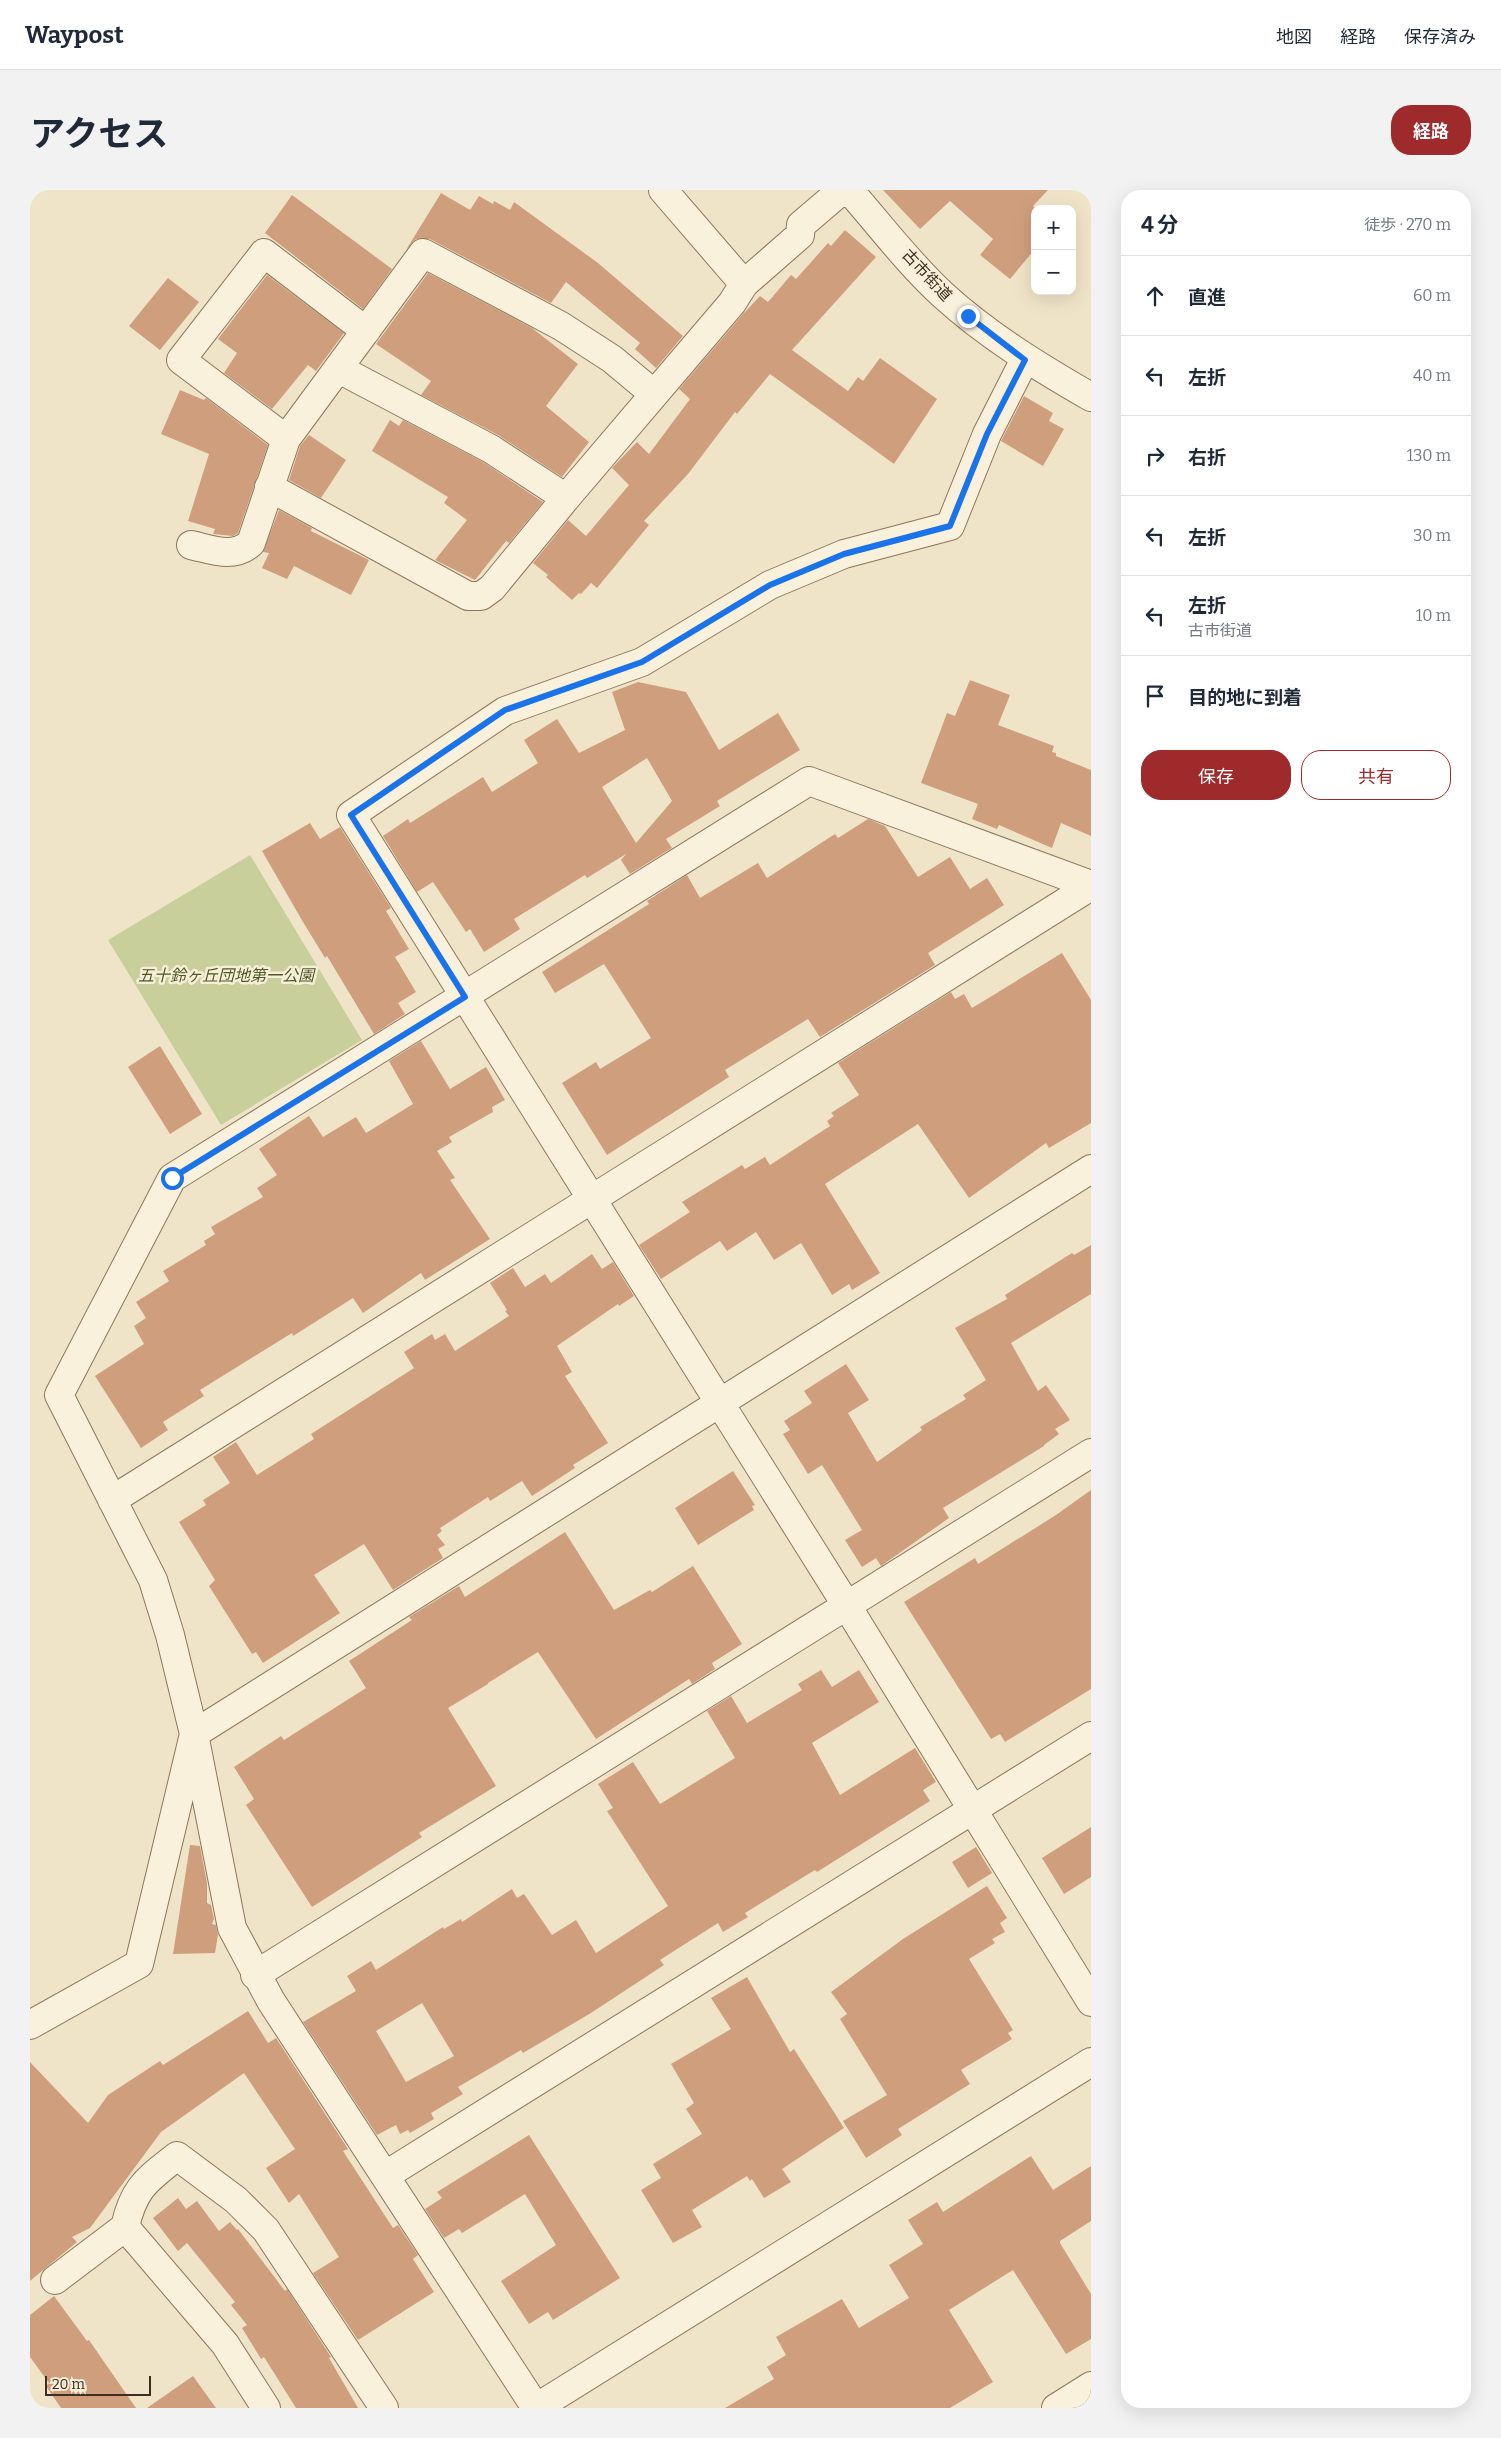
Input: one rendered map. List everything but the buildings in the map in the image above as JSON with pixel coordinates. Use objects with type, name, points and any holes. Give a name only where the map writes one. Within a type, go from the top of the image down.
[{"type":"street","points":[[663,190],[744,284]]},
{"type":"street","points":[[269,487],[468,596],[481,596],[492,588],[732,303],[744,284],[800,235],[801,225],[842,190]]},
{"type":"street","name":"古市街道","points":[[849,190],[942,294],[1025,360],[1091,397]]},
{"type":"street","points":[[286,439],[181,360],[264,253],[366,331]]},
{"type":"street","points":[[191,545],[231,553],[243,550],[251,543],[286,439],[423,253],[562,326],[612,359],[654,394]]},
{"type":"street","points":[[1025,360],[987,434],[950,526],[844,554],[788,577],[770,585],[642,662],[505,710],[351,815],[847,1606],[1091,2002]]},
{"type":"street","points":[[339,369],[491,449],[566,498]]},
{"type":"street","points":[[1091,886],[810,780],[465,997],[172,1178],[59,1395],[153,1580],[170,1635],[194,1734],[232,1928],[255,1975],[536,2408],[1091,2062]]},
{"type":"street","points":[[112,1500],[1091,886]]},
{"type":"street","points":[[30,2025],[139,1964],[194,1734],[1091,1169]]},
{"type":"street","points":[[255,1975],[1091,1454]]},
{"type":"street","points":[[386,2175],[1091,1736]]},
{"type":"street","points":[[55,2280],[125,2227],[130,2208],[141,2185],[177,2156],[236,2200],[266,2230],[384,2408]]},
{"type":"street","points":[[125,2227],[224,2344],[266,2408]]},
{"type":"street","points":[[1056,2408],[1091,2386]]},
{"type":"green space","name":"五十鈴ヶ丘団地第一公園","points":[[250,855],[362,1040],[221,1125],[108,940]]},
{"type":"route","points":[[172,1178],[465,997],[351,815],[411,776],[505,710],[642,662],[770,585],[844,554],[950,526],[987,434],[1025,360],[968,316]]}]
